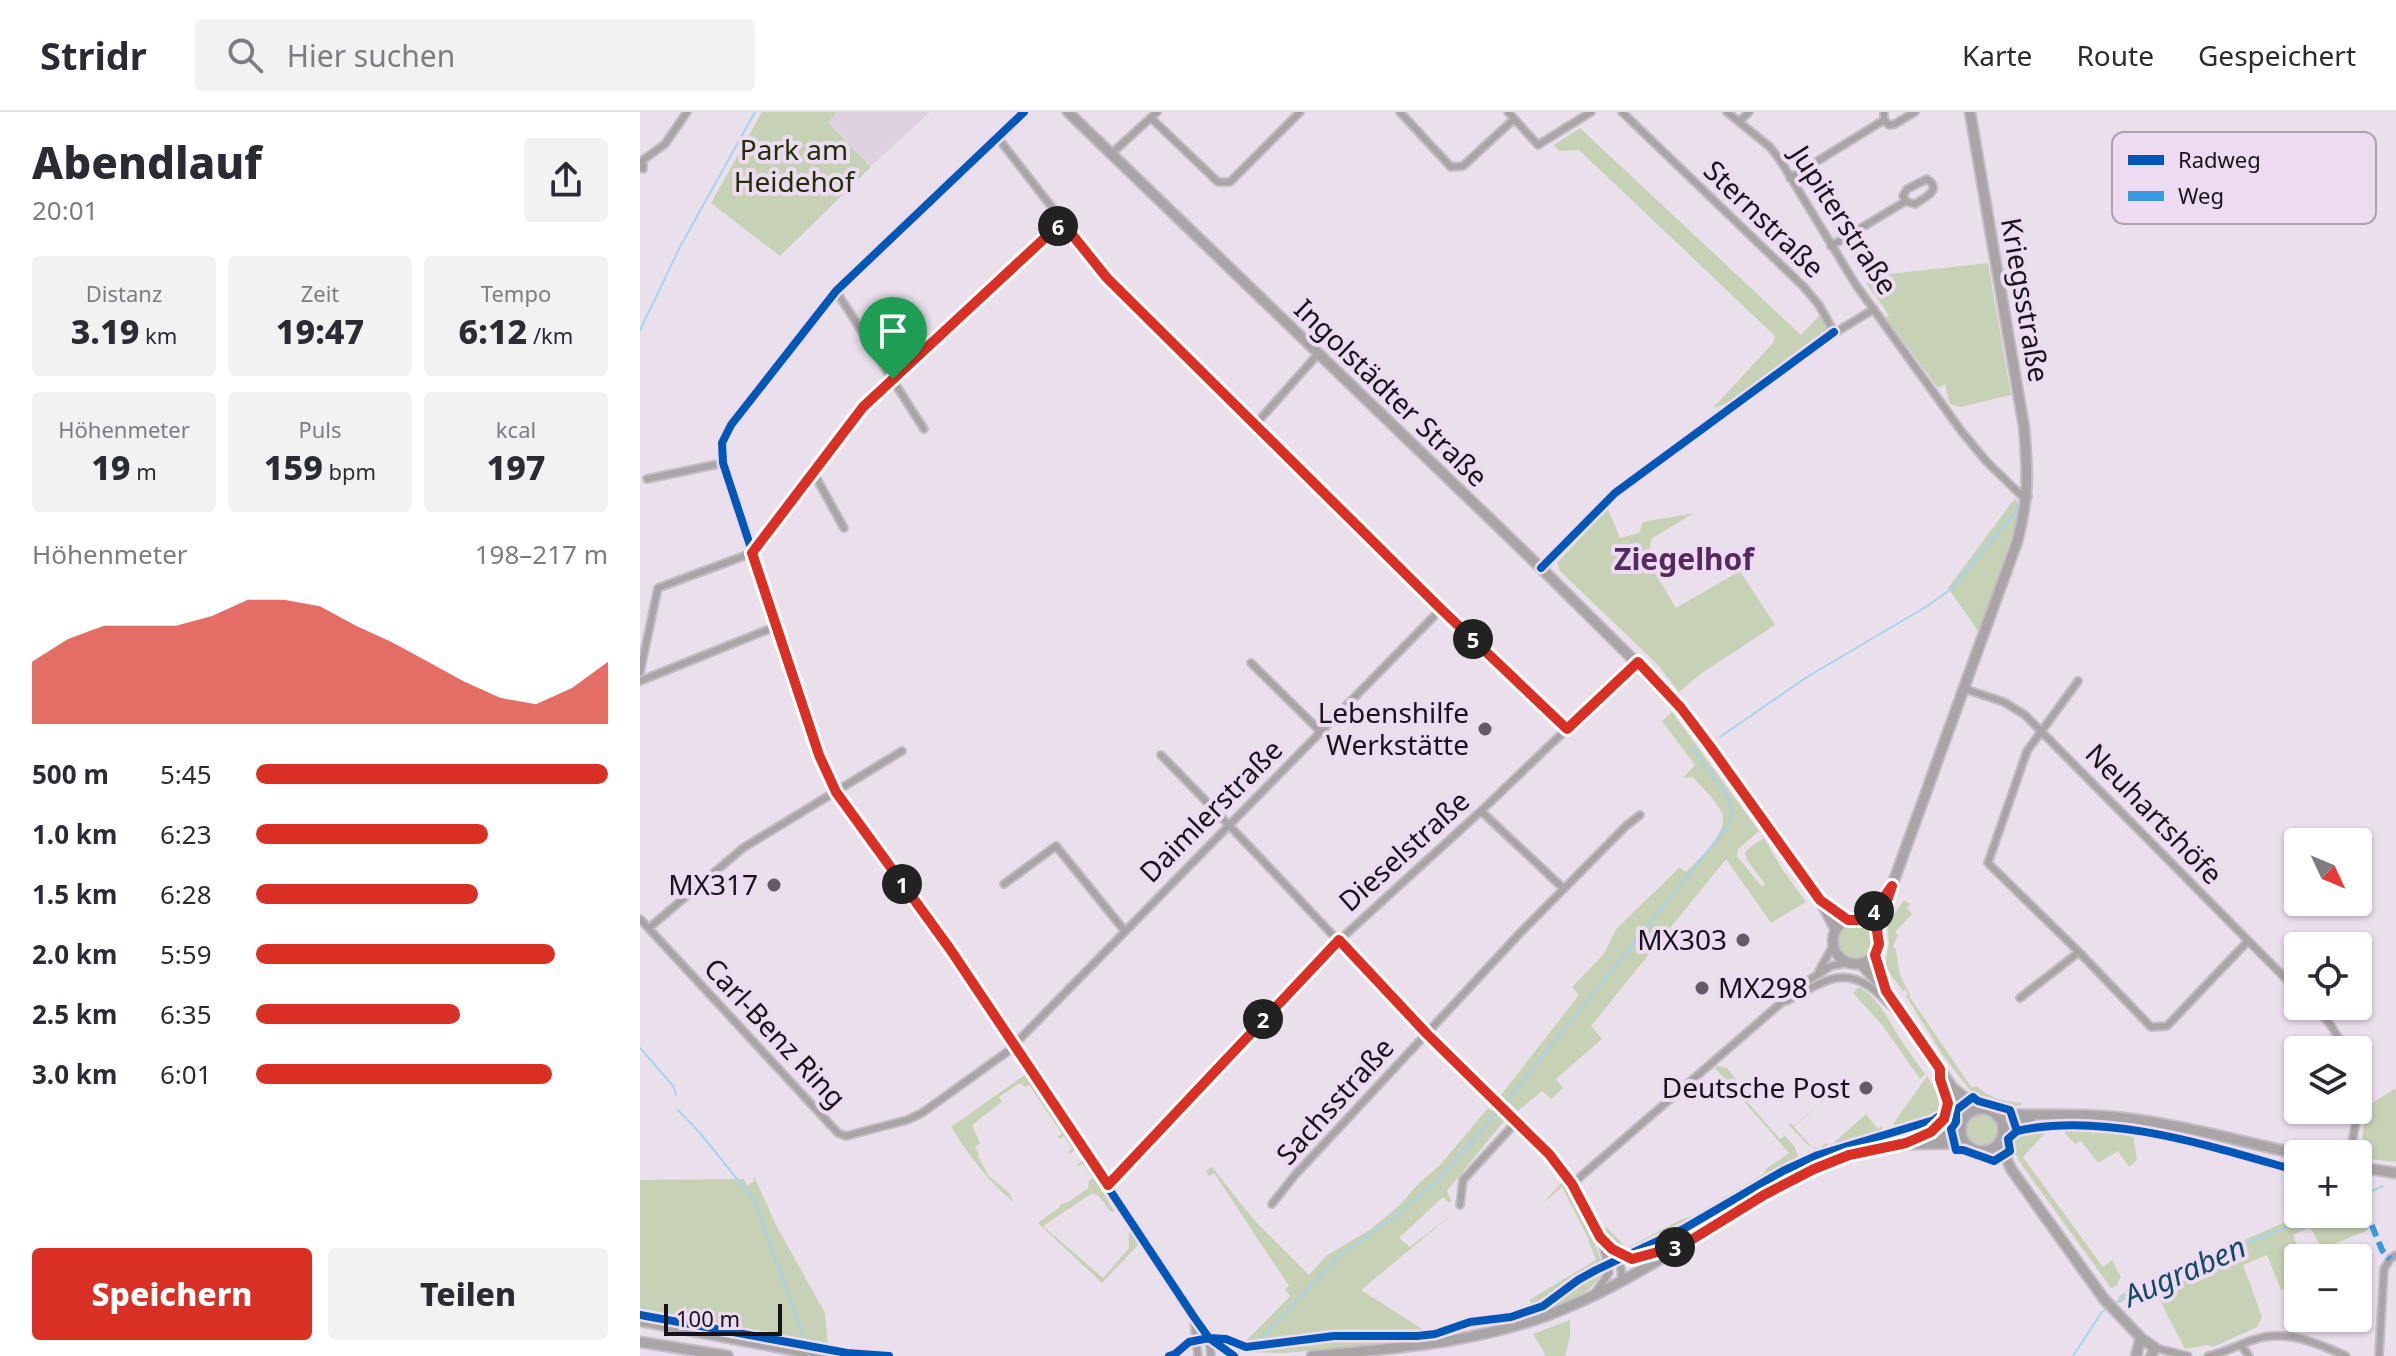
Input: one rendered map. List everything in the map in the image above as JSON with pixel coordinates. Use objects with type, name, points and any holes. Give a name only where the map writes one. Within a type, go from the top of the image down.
[{"type":"main road","name":"Ingolstädter Straße","points":[[1068,112],[1638,662],[1681,708],[1820,900]]},
{"type":"main road","name":"Kriegsstraße","points":[[1877,931],[2017,542],[2028,497],[2024,427],[1970,112]]},
{"type":"main road","points":[[1865,920],[1892,886]]},
{"type":"main road","points":[[1820,900],[1848,920],[1865,920],[1877,931],[1879,944],[1875,955],[1886,991]]},
{"type":"main road","points":[[1820,900],[1836,930],[1833,946],[1836,953],[1847,963],[1861,964],[1875,955]]},
{"type":"main road","points":[[1836,930],[1848,920]]},
{"type":"main road","points":[[1861,964],[1886,991],[1940,1069],[1965,1117]]},
{"type":"main road","points":[[1906,1143],[1935,1129],[1947,1115],[1948,1103],[1940,1069]]},
{"type":"main road","points":[[1952,1087],[1980,1109],[1997,1114],[2145,1121],[2284,1151]]},
{"type":"main road","points":[[1980,1109],[1965,1117],[1960,1131],[1966,1144],[1972,1149],[1988,1150],[2011,1169]]},
{"type":"main road","points":[[1997,1114],[2003,1125],[2001,1146],[2011,1169],[2110,1306],[2153,1352]]},
{"type":"main road","points":[[1988,1150],[2002,1136],[2031,1117]]},
{"type":"main road","points":[[1925,1143],[1960,1131]]},
{"type":"main road","points":[[1312,1356],[1459,1339],[1540,1319],[1593,1296],[1814,1169],[1849,1155],[1906,1143],[1966,1144]]},
{"type":"main road","points":[[2372,1169],[2396,1173]]},
{"type":"main road","points":[[1612,1249],[1622,1256],[1638,1259],[1683,1245]]},
{"type":"main road","points":[[640,1321],[824,1356]]},
{"type":"main road","points":[[2136,1356],[2141,1338]]},
{"type":"main road","points":[[640,1342],[728,1356]]},
{"type":"street","points":[[643,169],[643,160],[665,144],[687,112]]},
{"type":"street","points":[[1024,112],[836,291],[731,425],[722,443],[723,463],[819,755],[836,792],[950,949],[1194,1317],[1209,1338],[1234,1356]]},
{"type":"street","points":[[1111,154],[1157,112]]},
{"type":"street","points":[[1151,118],[1218,182],[1230,182],[1300,112]]},
{"type":"street","points":[[1400,112],[1451,167],[1463,166],[1514,119]]},
{"type":"street","points":[[1508,112],[1538,145],[1591,112]]},
{"type":"street","name":"Sternstraße","points":[[1622,112],[1803,286],[1819,305],[1834,332],[1874,309]]},
{"type":"street","name":"Jupiterstraße","points":[[1727,112],[1770,147],[1831,246],[1962,432],[2022,496],[2028,497]]},
{"type":"street","points":[[1739,122],[1749,112]]},
{"type":"street","points":[[1884,112],[1886,124],[1893,125],[1915,112]]},
{"type":"street","points":[[1790,178],[1884,120]]},
{"type":"street","points":[[998,138],[1107,278],[1441,609],[1567,729]]},
{"type":"street","points":[[1831,246],[1906,201],[1915,204],[1930,195],[1933,184],[1923,179],[1907,189],[1903,196],[1906,201]]},
{"type":"street","points":[[640,672],[658,588],[752,553],[863,407],[1062,222]]},
{"type":"street","points":[[836,291],[924,429]]},
{"type":"street","points":[[1255,425],[1318,354]]},
{"type":"street","points":[[647,479],[723,463]]},
{"type":"street","points":[[813,472],[844,528]]},
{"type":"street","name":"Daimlerstraße","points":[[1013,1045],[1441,609]]},
{"type":"street","points":[[640,681],[777,626]]},
{"type":"street","name":"Dieselstraße","points":[[1108,1185],[1339,940],[1638,662]]},
{"type":"street","points":[[1251,663],[1321,732]]},
{"type":"street","points":[[2078,681],[2027,751],[1988,863],[2151,1027],[2167,1026],[2248,941]]},
{"type":"street","name":"Neuhartshöfe","points":[[1965,689],[2004,702],[2025,715],[2284,977]]},
{"type":"street","points":[[649,928],[743,848],[902,751]]},
{"type":"street","points":[[1161,755],[1427,1034],[1549,1154],[1572,1184],[1600,1237],[1609,1273],[1593,1296]]},
{"type":"street","points":[[1481,811],[1563,888]]},
{"type":"street","name":"Sachsstraße","points":[[1272,1204],[1295,1175],[1563,888],[1640,815]]},
{"type":"street","points":[[1004,884],[1056,846],[1124,930]]},
{"type":"street","name":"Carl-Benz Ring","points":[[640,919],[842,1136],[907,1120],[922,1113],[1001,1057],[1013,1045]]},
{"type":"street","points":[[1817,973],[1833,946]]},
{"type":"street","points":[[2020,998],[2079,952]]},
{"type":"street","points":[[1572,1184],[1817,973],[1847,963]]},
{"type":"street","points":[[1779,1004],[1816,984],[1841,978],[1869,986],[1900,1013]]},
{"type":"street","points":[[1460,1205],[1463,1180],[1517,1121]]},
{"type":"street","points":[[1600,1237],[1612,1249],[1623,1273],[1620,1281]]},
{"type":"street","points":[[2379,1356],[2384,1269],[2396,1255]]},
{"type":"street","points":[[1194,1317],[1197,1354]]},
{"type":"street","points":[[2208,1356],[2256,1339],[2288,1337],[2316,1342],[2346,1356]]},
{"type":"street","points":[[1209,1338],[1211,1356]]},
{"type":"street","points":[[2241,1345],[2249,1356]]},
{"type":"street","points":[[2153,1352],[2188,1356]]},
{"type":"shaded area","points":[[838,112],[930,112],[871,166],[828,121]]},
{"type":"green space","name":"Park am Heidehof","points":[[762,112],[837,112],[828,122],[871,167],[780,256],[711,203]]},
{"type":"green space","points":[[1580,128],[1801,335],[1820,315],[1832,334],[1729,403],[1713,408],[1773,343],[1775,336],[1579,150],[1559,151],[1554,145]]},
{"type":"green space","points":[[1988,263],[2011,395],[1961,407],[1950,404],[1945,384],[1938,388],[1886,318],[1889,315],[1866,283],[1889,274]]},
{"type":"green space","points":[[2015,498],[2018,503],[2017,521],[1979,632],[1948,588]]},
{"type":"green space","points":[[1608,509],[1620,538],[1639,533],[1643,522],[1694,513],[1651,539],[1649,562],[1676,608],[1740,571],[1775,625],[1702,673],[1679,692],[1658,665],[1560,571],[1557,563]]},
{"type":"green space","points":[[1672,712],[1759,831],[1738,849],[1737,856],[1762,887],[1765,884],[1745,853],[1764,838],[1806,902],[1771,923],[1726,859],[1591,1026],[1602,1039],[1556,1079],[1563,1088],[1551,1099],[1542,1091],[1518,1111],[1501,1095],[1579,995],[1572,987],[1603,955],[1617,928],[1680,867],[1686,872],[1712,845],[1721,828],[1722,813],[1716,803],[1693,777],[1683,778],[1695,765],[1662,721]]},
{"type":"green space","points":[[1904,900],[1910,904],[1907,908],[1912,914],[1895,932],[1898,935],[1893,946],[1909,996],[1972,1088],[1977,1086],[1992,1097],[2021,1105],[2007,1107],[1973,1094],[1944,1057],[1906,996],[1908,994],[1885,967],[1889,942],[1887,924]]},
{"type":"green space","points":[[1856,923],[1869,929],[1875,942],[1869,955],[1856,961],[1843,955],[1837,942],[1843,929]]},
{"type":"green space","points":[[1859,987],[1882,1009],[1925,1074],[1920,1079],[1883,1026],[1853,993]]},
{"type":"green space","points":[[1716,1066],[1727,1068],[1741,1085],[1736,1089],[1780,1139],[1785,1136],[1791,1142],[1797,1151],[1797,1163],[1682,1227],[1625,1252],[1612,1241],[1606,1227],[1627,1248],[1693,1216],[1764,1174],[1766,1169],[1789,1153]]},
{"type":"green space","points":[[1026,1074],[1076,1149],[1070,1154],[1068,1152],[1072,1148],[1064,1136],[1058,1137],[1062,1133],[1029,1085],[1025,1087],[1020,1083],[999,1097],[1002,1102],[972,1125],[980,1143],[975,1147],[978,1156],[989,1176],[1010,1194],[1013,1202],[979,1167],[951,1127]]},
{"type":"green space","points":[[1927,1076],[1939,1096],[1938,1113],[1929,1120],[1897,1128],[1893,1124]]},
{"type":"green space","points":[[2396,1088],[2396,1162],[2372,1159],[2372,1140],[2362,1140],[2364,1124],[2372,1124],[2372,1103]]},
{"type":"green space","points":[[1830,1094],[1794,1127],[1812,1147],[1819,1148],[1826,1143],[1830,1146],[1866,1114],[1878,1129],[1881,1126],[1885,1132],[1821,1152],[1808,1145],[1788,1124],[1794,1126]]},
{"type":"green space","points":[[1488,1108],[1498,1110],[1509,1125],[1504,1121],[1447,1191],[1451,1200],[1449,1203],[1443,1197],[1399,1238],[1410,1247],[1455,1212],[1361,1290],[1427,1332],[1351,1333],[1250,1345],[1247,1340],[1290,1296],[1285,1289],[1289,1286],[1214,1173],[1209,1176],[1206,1171],[1212,1167],[1254,1220],[1309,1275],[1326,1256],[1371,1229],[1400,1205],[1440,1165]]},
{"type":"green space","points":[[1982,1113],[1993,1118],[1998,1129],[1993,1140],[1982,1145],[1971,1140],[1966,1129],[1971,1118]]},
{"type":"green space","points":[[2049,1128],[2058,1130],[2046,1132],[2023,1157],[2103,1267],[2112,1260],[2121,1277],[2116,1286],[2111,1288],[2019,1161],[2010,1141],[2017,1133]]},
{"type":"green space","points":[[2065,1128],[2091,1129],[2092,1134],[2096,1133],[2096,1129],[2133,1133],[2137,1160],[2129,1167],[2118,1151],[2098,1163],[2081,1141],[2075,1144],[2065,1133]]},
{"type":"green space","points":[[1083,1160],[1115,1212],[1110,1211],[1098,1195],[1091,1194],[1043,1226],[1103,1278],[1129,1248],[1131,1231],[1139,1244],[1102,1283],[1038,1223],[1059,1205],[1088,1188],[1093,1178],[1083,1164],[1077,1165]]},
{"type":"green space","points":[[754,1176],[776,1225],[825,1313],[828,1346],[640,1312],[640,1180],[744,1179],[747,1186],[753,1182]]},
{"type":"green space","points":[[1564,1180],[1602,1263],[1533,1305],[1529,1300],[1596,1260],[1562,1187],[1542,1204]]},
{"type":"green space","points":[[2284,1223],[2284,1228],[2308,1228],[2293,1235],[2296,1244],[2284,1244],[2284,1289],[2281,1290],[2267,1255],[2243,1265],[2262,1317],[2257,1327],[2213,1347],[2185,1349],[2153,1287],[2119,1303],[2119,1296]]},
{"type":"green space","points":[[2311,1228],[2368,1230],[2334,1244],[2319,1244]]},
{"type":"green space","points":[[1603,1268],[1589,1289],[1552,1308],[1503,1322],[1479,1321],[1532,1313]]},
{"type":"green space","points":[[1570,1320],[1565,1356],[1546,1356],[1533,1334]]},
{"type":"green space","points":[[1466,1324],[1461,1333],[1346,1348],[1284,1353],[1244,1352],[1244,1349],[1331,1338],[1437,1335]]},
{"type":"waterway","points":[[640,330],[680,247],[755,112]]},
{"type":"waterway","points":[[1720,737],[1807,677],[1951,589],[2014,514],[2017,505]]},
{"type":"waterway","points":[[1505,1103],[1728,826],[1732,814],[1730,800],[1696,753],[1695,747]]},
{"type":"waterway","points":[[640,1048],[674,1087],[676,1095]]},
{"type":"waterway","points":[[678,1110],[754,1200],[805,1340]]},
{"type":"waterway","points":[[1261,1339],[1339,1256],[1397,1215],[1438,1180],[1497,1113]]},
{"type":"waterway","name":"Augraben","points":[[2372,1191],[2383,1186]]},
{"type":"waterway","name":"Augraben","points":[[2114,1304],[2129,1293],[2284,1228]]},
{"type":"waterway","name":"Augraben","points":[[2073,1356],[2102,1312],[2108,1308]]},
{"type":"marked path","points":[[2372,1226],[2382,1250],[2390,1259]]},
{"type":"cycle path","points":[[1024,112],[836,291],[731,425],[722,443],[723,463],[819,755],[836,792],[950,949],[1194,1317],[1209,1338],[1234,1356]]},
{"type":"cycle path","points":[[1541,568],[1615,493],[1834,332]]},
{"type":"cycle path","points":[[1973,1097],[2010,1110],[2017,1131],[2008,1139],[2010,1151],[1994,1161],[1956,1150],[1951,1129],[1956,1122],[1956,1110],[1973,1097]]},
{"type":"cycle path","points":[[1169,1356],[1189,1342],[1209,1338],[1226,1339],[1246,1347],[1334,1336],[1417,1336],[1435,1334],[1470,1322],[1511,1317],[1543,1306],[1596,1270],[1685,1228],[1783,1171],[1818,1155],[1938,1117],[1953,1125]]},
{"type":"cycle path","points":[[2017,1131],[2086,1125],[2159,1134],[2284,1167]]},
{"type":"cycle path","points":[[640,1315],[847,1353],[889,1356]]},
{"type":"place","name":"Lebenshilfe Werkstätte","points":[[1485,729]]},
{"type":"place","name":"MX317","points":[[774,885]]},
{"type":"place","name":"MX303","points":[[1743,940]]},
{"type":"place","name":"MX298","points":[[1702,988]]},
{"type":"place","name":"Deutsche Post","points":[[1866,1088]]},
{"type":"district","name":"Ziegelhof","points":[[1684,560]]},
{"type":"route","points":[[1062,222],[1107,278],[1441,609],[1567,729],[1638,662],[1681,708],[1820,900],[1848,920],[1865,920],[1892,886],[1877,931],[1879,944],[1875,955],[1878,969],[1886,991],[1940,1069],[1940,1079],[1947,1096],[1947,1115],[1931,1132],[1906,1143],[1849,1155],[1814,1169],[1764,1195],[1683,1245],[1632,1259],[1622,1256],[1600,1237],[1572,1184],[1549,1154],[1427,1034],[1339,940],[1108,1185],[950,949],[836,792],[819,755],[752,553],[863,407],[893,379],[1062,222]]}]
